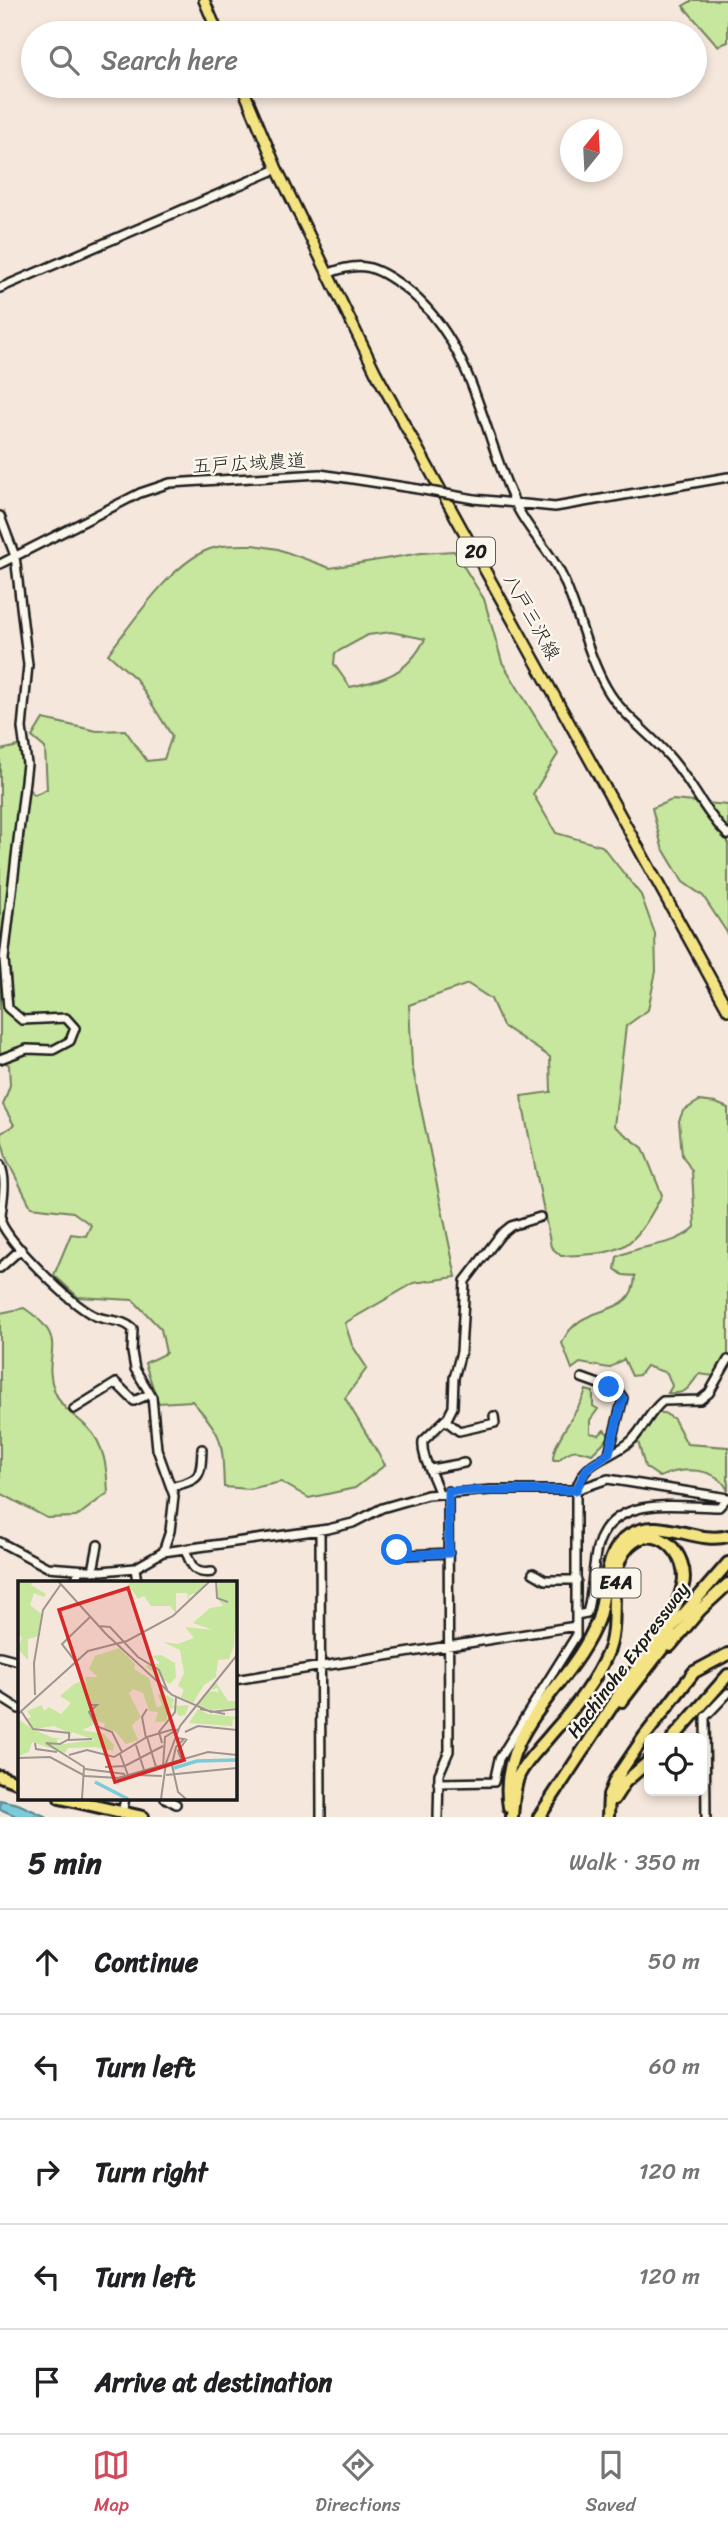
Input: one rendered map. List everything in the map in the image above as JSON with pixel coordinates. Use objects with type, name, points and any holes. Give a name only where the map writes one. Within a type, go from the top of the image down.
[{"type":"highway","name":"E4A","points":[[511,1817],[506,1781],[511,1756],[590,1636],[600,1611],[610,1563],[620,1543],[631,1534],[652,1528],[709,1538],[728,1536]]},
{"type":"highway","name":"E4A","points":[[511,1817],[516,1784],[524,1766],[555,1731],[608,1651],[615,1629],[617,1573],[624,1552],[638,1540],[657,1538],[670,1543],[679,1552],[684,1565],[683,1587],[670,1616],[616,1699]]},
{"type":"highway","name":"Hachinohe Expressway","points":[[545,1817],[616,1699],[678,1620],[728,1563]]},
{"type":"highway","name":"Hachinohe Expressway","points":[[538,1817],[662,1648],[728,1571]]},
{"type":"highway","name":"E4A","points":[[613,1712],[700,1611],[728,1584]]},
{"type":"highway","points":[[608,1817],[609,1796],[615,1780],[644,1737],[695,1672],[728,1654]]},
{"type":"highway","points":[[677,1733],[728,1675]]},
{"type":"highway","points":[[608,1817],[621,1787],[644,1766]]},
{"type":"highway","points":[[0,1776],[18,1783]]},
{"type":"highway","points":[[68,1800],[143,1817]]},
{"type":"main road","points":[[204,0],[213,21]]},
{"type":"main road","name":"八戸三沢線","points":[[247,98],[277,169],[376,373],[728,1010]]},
{"type":"street","points":[[0,288],[277,169]]},
{"type":"street","points":[[327,274],[349,265],[382,271],[414,295],[436,318],[450,339],[481,404],[515,505],[563,577],[608,691],[669,755],[712,820],[728,835]]},
{"type":"street","name":"五戸広域農道","points":[[0,564],[140,493],[170,484],[320,474],[515,505],[555,507],[728,477]]},
{"type":"street","points":[[0,516],[15,556],[27,665],[22,728],[27,764],[4,960],[5,992],[8,1008],[22,1020],[66,1018],[75,1028],[70,1041],[53,1050],[27,1049],[0,1059]]},
{"type":"street","points":[[0,1164],[4,1172],[0,1220],[21,1249],[49,1279],[93,1315],[128,1324],[133,1329],[132,1352],[135,1369],[150,1394],[157,1449],[171,1487],[174,1509],[163,1552]]},
{"type":"street","points":[[439,1493],[424,1457],[422,1441],[445,1420],[456,1394],[454,1378],[461,1352],[465,1281],[511,1226],[540,1217]]},
{"type":"street","points":[[0,1268],[21,1249]]},
{"type":"street","points":[[438,1783],[494,1782],[499,1759],[576,1636],[576,1490],[587,1469],[631,1441],[663,1401],[692,1402],[709,1393],[728,1360]]},
{"type":"street","points":[[582,1378],[618,1391],[623,1398],[609,1453]]},
{"type":"street","points":[[74,1409],[116,1383],[134,1401],[150,1394]]},
{"type":"street","points":[[445,1420],[458,1431],[495,1423],[494,1416]]},
{"type":"street","points":[[171,1487],[195,1481],[201,1473],[202,1449]]},
{"type":"street","points":[[431,1469],[464,1463]]},
{"type":"street","points":[[0,1542],[47,1567],[93,1571],[135,1568],[163,1552],[353,1523],[382,1508],[448,1491],[576,1490],[608,1479],[728,1498]]},
{"type":"street","points":[[438,1817],[438,1783],[449,1751],[448,1491]]},
{"type":"street","points":[[576,1615],[589,1611],[598,1544],[619,1517],[638,1508],[664,1504],[719,1507],[728,1498]]},
{"type":"street","points":[[320,1530],[321,1817]]},
{"type":"street","points":[[93,1571],[97,1545]]},
{"type":"street","points":[[185,1549],[196,1571],[201,1574],[212,1572]]},
{"type":"street","points":[[397,1550],[406,1555],[449,1553]]},
{"type":"street","points":[[135,1568],[137,1581]]},
{"type":"street","points":[[76,1581],[79,1570]]},
{"type":"street","points":[[533,1573],[545,1580],[576,1580]]},
{"type":"street","points":[[236,1680],[576,1626]]},
{"type":"street","points":[[0,1656],[18,1661]]},
{"type":"street","points":[[706,1817],[705,1717],[728,1693]]},
{"type":"street","points":[[0,1697],[18,1708]]},
{"type":"street","points":[[122,1814],[125,1800]]},
{"type":"street","points":[[169,1800],[176,1804]]},
{"type":"green space","points":[[693,0],[728,0],[728,42],[718,46],[707,33],[707,21],[696,21],[683,6]]},
{"type":"green space","points":[[254,545],[278,549],[330,568],[421,553],[454,551],[484,599],[502,662],[558,754],[533,794],[556,833],[602,846],[641,895],[655,934],[656,971],[648,1010],[626,1026],[614,1126],[643,1148],[662,1195],[642,1229],[624,1246],[612,1251],[561,1256],[551,1247],[521,1096],[551,1092],[550,1057],[503,1026],[491,999],[468,984],[409,1005],[412,1065],[456,1277],[414,1283],[345,1323],[352,1345],[367,1368],[345,1398],[385,1465],[355,1488],[309,1498],[281,1482],[249,1489],[224,1487],[221,1448],[216,1431],[210,1423],[192,1401],[158,1403],[145,1363],[166,1353],[161,1329],[133,1300],[78,1297],[54,1275],[71,1234],[86,1236],[91,1225],[73,1212],[31,1207],[7,1160],[0,1134],[14,1125],[3,1105],[10,1085],[9,1065],[0,1059],[0,750],[19,746],[28,788],[34,795],[47,789],[45,748],[32,737],[43,719],[97,731],[125,730],[147,761],[164,759],[172,736],[136,679],[108,654],[152,597],[191,559],[217,547]],"holes":[[[391,632],[425,639],[411,660],[385,678],[350,687],[334,664],[335,653],[368,635]]]},
{"type":"green space","points":[[672,800],[728,805],[728,934],[703,896],[683,882],[662,847],[652,808]]},
{"type":"green space","points":[[699,1101],[728,1108],[728,1355],[714,1376],[699,1374],[687,1390],[679,1393],[668,1393],[672,1386],[667,1373],[646,1366],[639,1375],[632,1376],[624,1359],[609,1368],[580,1363],[572,1369],[562,1343],[571,1329],[581,1320],[616,1306],[632,1291],[635,1276],[623,1275],[615,1269],[617,1257],[677,1239],[695,1227],[692,1171],[682,1155],[679,1121],[683,1111]]},
{"type":"green space","points":[[24,1308],[39,1320],[52,1339],[51,1379],[58,1399],[93,1434],[104,1458],[108,1493],[76,1517],[47,1518],[0,1493],[0,1313]]},
{"type":"green space","points":[[586,1390],[593,1392],[593,1406],[598,1409],[590,1420],[590,1433],[599,1435],[604,1430],[610,1436],[592,1454],[574,1451],[559,1460],[553,1460],[561,1435]]},
{"type":"green space","points":[[658,1413],[664,1413],[674,1419],[687,1444],[728,1447],[728,1491],[723,1483],[708,1473],[688,1470],[660,1477],[645,1467],[638,1441]]},
{"type":"water","points":[[0,1800],[18,1804],[47,1817],[18,1817],[0,1809]]},
{"type":"waterway","points":[[535,1629],[573,1623]]},
{"type":"waterway","points":[[236,1676],[411,1649]]},
{"type":"route","points":[[397,1550],[406,1555],[449,1553],[448,1491],[576,1490],[579,1481],[594,1461],[609,1453],[623,1404],[621,1393],[609,1387]]}]
